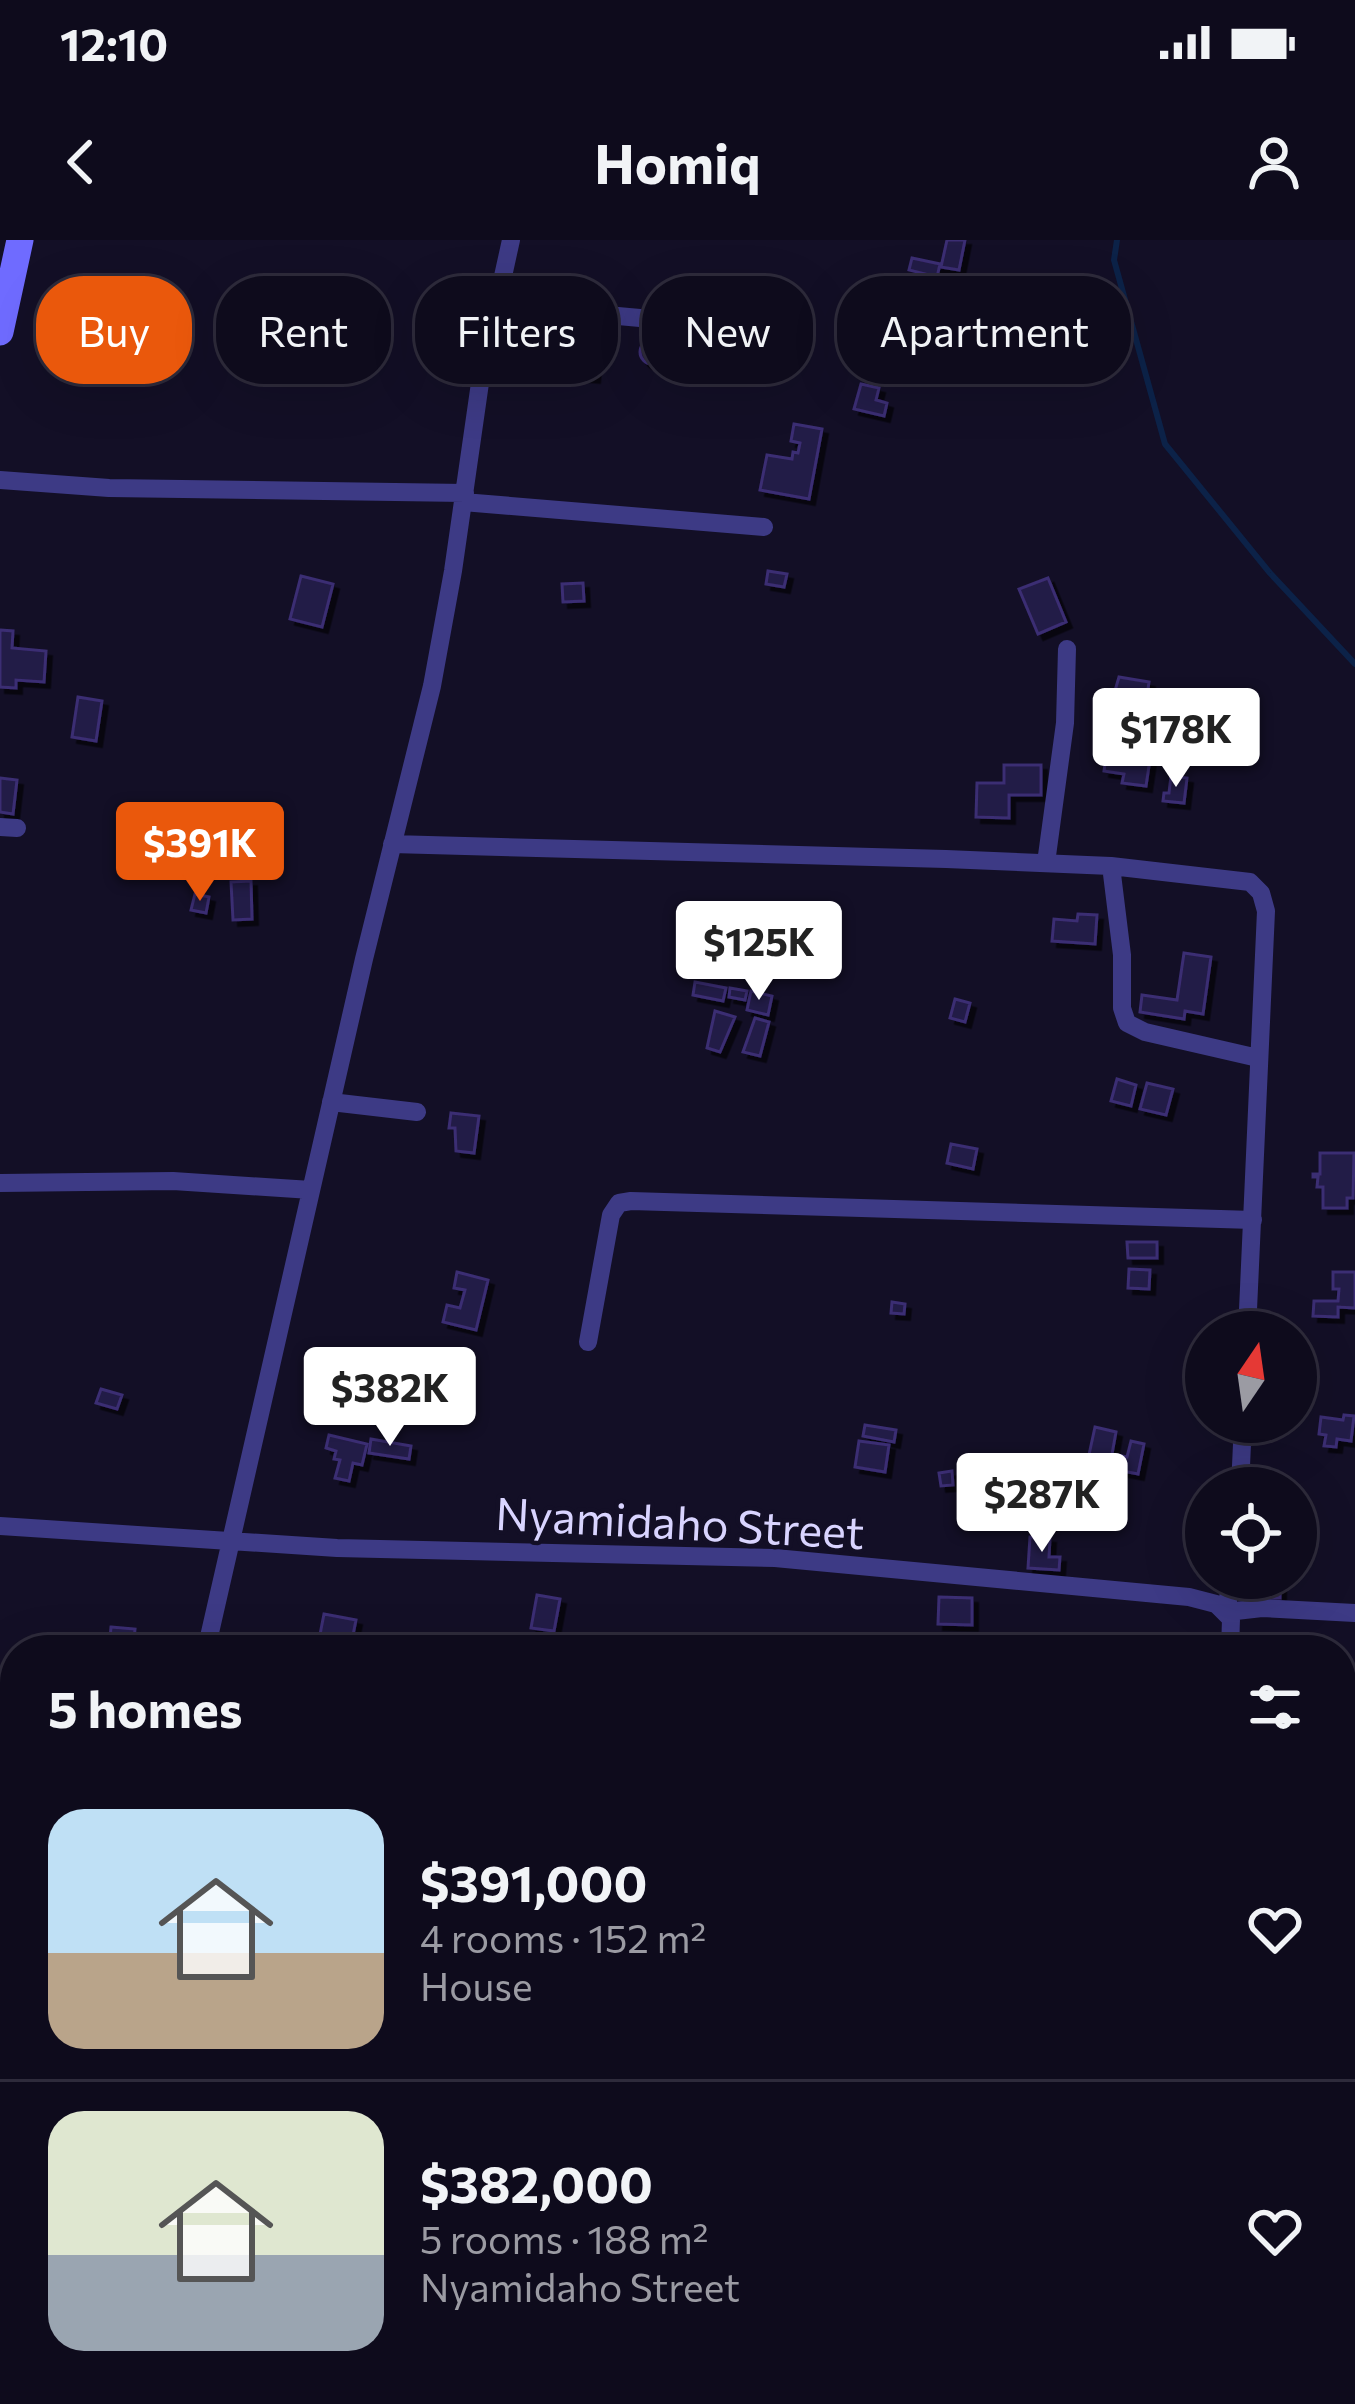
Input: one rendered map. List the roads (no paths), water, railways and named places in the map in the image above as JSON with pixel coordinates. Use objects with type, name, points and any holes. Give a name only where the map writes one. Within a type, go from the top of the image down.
[{"type":"street","points":[[0,332],[20,240]]},
{"type":"street","points":[[503,276],[511,240]]},
{"type":"street","points":[[209,1635],[432,686],[480,384]]},
{"type":"street","points":[[0,480],[128,489],[464,498],[764,527]]},
{"type":"street","points":[[1046,863],[1065,723],[1067,649]]},
{"type":"street","points":[[392,844],[1111,866],[1222,877],[1256,886],[1265,910],[1248,1311]]},
{"type":"street","points":[[1111,866],[1127,1023],[1144,1032],[1258,1058]]},
{"type":"street","points":[[331,1102],[417,1112]]},
{"type":"street","points":[[0,1183],[173,1181],[311,1190]]},
{"type":"street","points":[[588,1342],[611,1214],[619,1203],[1253,1220]]},
{"type":"street","name":"Nyamidaho Street","points":[[0,1526],[338,1548],[775,1558],[1123,1589],[1189,1597],[1227,1612],[1262,1608],[1355,1613]]},
{"type":"street","points":[[1228,1599],[1230,1635]]},
{"type":"waterway","points":[[1117,240],[1114,260],[1165,444],[1270,573],[1355,664]]}]
